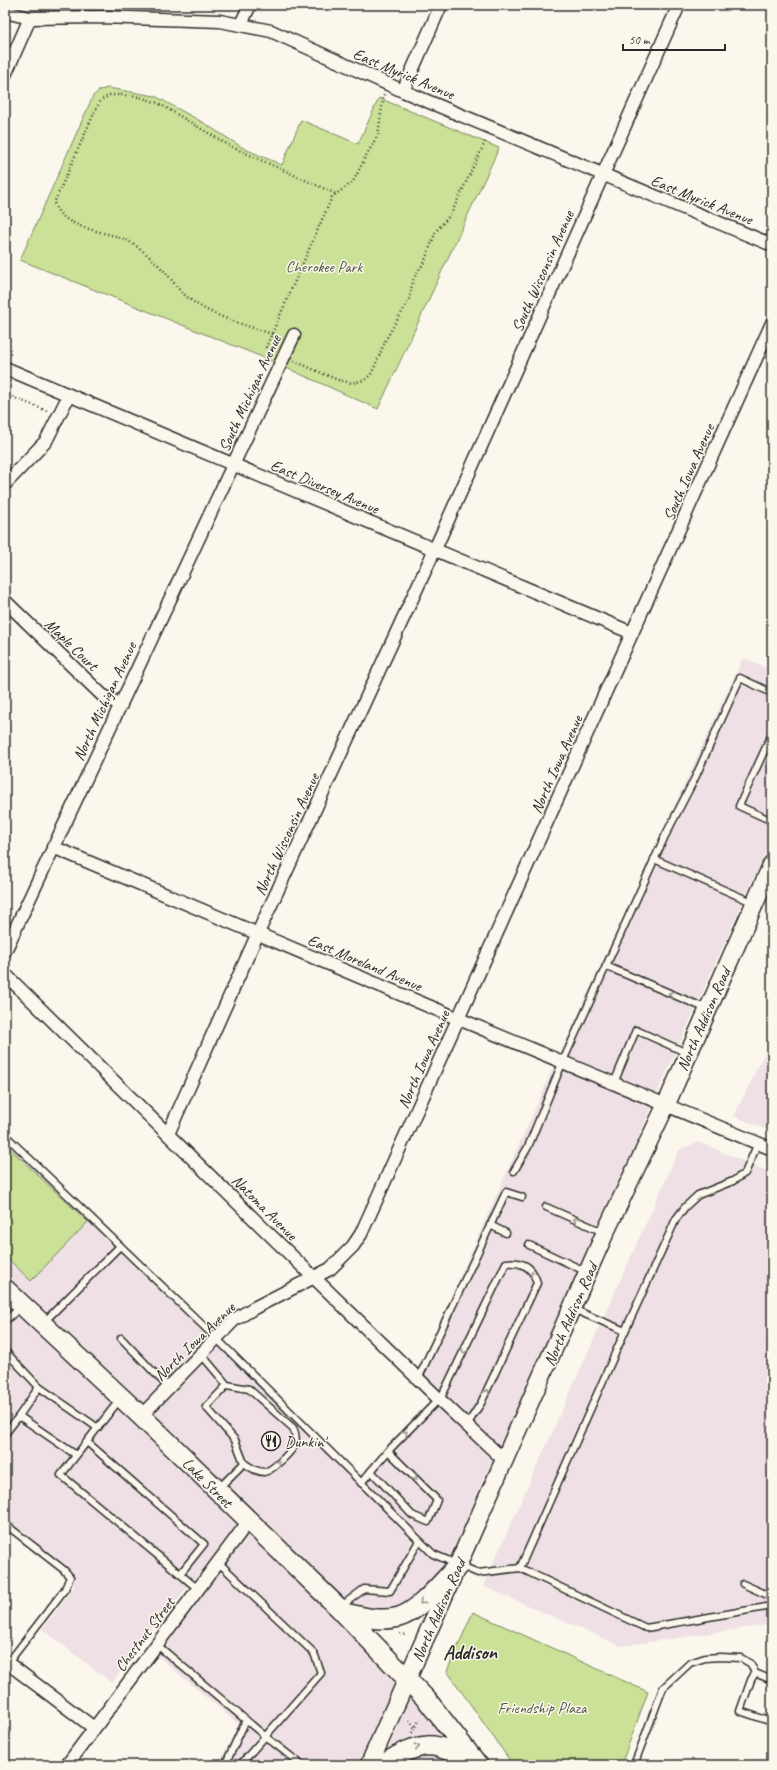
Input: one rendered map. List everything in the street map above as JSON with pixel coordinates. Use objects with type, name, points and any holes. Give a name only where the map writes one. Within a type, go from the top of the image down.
[{"type":"main road","name":"Lake Street","points":[[5,1289],[141,1416],[408,1678],[444,1720],[478,1765]]},
{"type":"main road","points":[[341,1611],[368,1618],[386,1619],[400,1617],[418,1607],[459,1564]]},
{"type":"main road","points":[[383,1765],[408,1750],[418,1746],[433,1746],[457,1753],[473,1765]]},
{"type":"street","points":[[241,24],[250,5]]},
{"type":"street","points":[[404,90],[441,5]]},
{"type":"street","name":"South Wisconsin Avenue","points":[[435,549],[679,5]]},
{"type":"street","name":"East Myrick Avenue","points":[[5,12],[30,18],[82,11],[241,24],[271,31],[387,83],[772,245]]},
{"type":"street","points":[[5,76],[30,18]]},
{"type":"street","name":"South Iowa Avenue","points":[[632,633],[772,323]]},
{"type":"street","name":"South Michigan Avenue","points":[[232,464],[294,335]]},
{"type":"street","name":"East Diversey Avenue","points":[[5,368],[632,633]]},
{"type":"street","points":[[5,484],[46,441],[69,395]]},
{"type":"street","name":"North Michigan Avenue","points":[[5,951],[232,464]]},
{"type":"street","name":"North Wisconsin Avenue","points":[[168,1134],[258,933],[435,549]]},
{"type":"street","name":"Maple Court","points":[[5,601],[102,695],[120,705]]},
{"type":"street","name":"North Iowa Avenue","points":[[141,1416],[234,1320],[254,1308],[330,1269],[340,1260],[361,1234],[632,633]]},
{"type":"street","name":"East Moreland Avenue","points":[[53,846],[459,1019],[772,1149]]},
{"type":"street","name":"North Addison Road","points":[[369,1765],[605,1233],[666,1105],[687,1053],[772,864]]},
{"type":"street","name":"Natoma Avenue","points":[[5,974],[439,1400],[505,1461]]},
{"type":"street","name":"Chestnut Street","points":[[67,1765],[248,1522]]},
{"type":"street","points":[[6,1662],[94,1728]]},
{"type":"lane","points":[[514,1171],[528,1147],[563,1062],[654,859],[695,778],[740,678],[772,693]]},
{"type":"lane","points":[[772,734],[739,806],[772,821]]},
{"type":"lane","points":[[654,859],[754,903]]},
{"type":"lane","points":[[606,966],[707,1010]]},
{"type":"lane","points":[[614,1083],[636,1030],[687,1053]]},
{"type":"lane","points":[[5,1135],[216,1338],[433,1554],[478,1573],[520,1568],[646,1628],[772,1606]]},
{"type":"lane","points":[[520,1568],[676,1219],[685,1207],[698,1195],[733,1181],[745,1173],[758,1143]]},
{"type":"lane","points":[[418,1379],[506,1192],[522,1197]]},
{"type":"lane","points":[[546,1207],[605,1233]]},
{"type":"lane","points":[[490,1225],[506,1234]]},
{"type":"lane","points":[[529,1245],[588,1272]]},
{"type":"lane","points":[[42,1324],[120,1246]]},
{"type":"lane","points":[[361,1483],[388,1451],[439,1400],[506,1263],[516,1262],[530,1268],[535,1275],[537,1283],[481,1403],[467,1425]]},
{"type":"lane","points":[[5,1321],[23,1306]]},
{"type":"lane","points":[[572,1309],[625,1332]]},
{"type":"lane","points":[[121,1338],[168,1387]]},
{"type":"lane","points":[[5,1351],[39,1387],[98,1428]]},
{"type":"lane","points":[[201,1354],[227,1384],[249,1389],[293,1428],[296,1434],[294,1446],[273,1468],[264,1472],[254,1470],[244,1463],[235,1440],[206,1407],[227,1384]]},
{"type":"lane","points":[[5,1434],[39,1387]]},
{"type":"lane","points":[[121,1398],[61,1475],[198,1589]]},
{"type":"lane","points":[[19,1416],[76,1456]]},
{"type":"lane","points":[[87,1442],[204,1544],[180,1574]]},
{"type":"lane","points":[[371,1471],[412,1515],[428,1522],[437,1500],[388,1451]]},
{"type":"lane","points":[[216,1490],[244,1463]]},
{"type":"lane","points":[[5,1524],[64,1570],[70,1577],[65,1589],[6,1662]]},
{"type":"lane","points":[[341,1611],[364,1589],[390,1591],[419,1541]]},
{"type":"lane","points":[[218,1562],[314,1653],[321,1673],[240,1765]]},
{"type":"lane","points":[[743,1584],[772,1597]]},
{"type":"lane","points":[[156,1644],[266,1737],[302,1765]]},
{"type":"lane","points":[[634,1765],[664,1688],[690,1664],[704,1658],[741,1658],[750,1664],[756,1673],[772,1680]]},
{"type":"lane","points":[[756,1673],[746,1693],[740,1711],[772,1722]]},
{"type":"lane","points":[[225,1765],[246,1720]]},
{"type":"path","points":[[387,83],[378,135],[353,182],[332,197],[266,347],[338,380],[352,383],[365,380],[372,373],[386,339],[409,300],[414,280],[424,262],[436,231],[451,214],[486,140]]},
{"type":"path","points":[[272,334],[247,326],[205,309],[187,298],[157,263],[124,239],[83,226],[56,211],[54,203],[94,111],[101,100],[110,95],[140,97],[158,103],[236,148],[336,194]]},
{"type":"path","points":[[5,394],[58,416]]},
{"type":"path","points":[[397,1634],[407,1635]]},
{"type":"path","points":[[410,1720],[415,1727],[420,1719]]},
{"type":"shaded area","points":[[743,658],[772,670],[772,837],[657,1094],[501,1456],[417,1373],[556,1062]]},
{"type":"shaded area","points":[[772,1038],[772,1132],[734,1116]]},
{"type":"shaded area","points":[[5,1132],[358,1476],[435,1398],[496,1460],[453,1557],[431,1587],[398,1614],[376,1611],[356,1605],[319,1584],[5,1286]]},
{"type":"shaded area","points":[[698,1142],[772,1173],[772,1627],[767,1625],[621,1646],[483,1586],[679,1150]]},
{"type":"shaded area","points":[[5,1296],[243,1523],[149,1631],[112,1683],[42,1629],[75,1586],[5,1530]]},
{"type":"shaded area","points":[[249,1528],[401,1675],[361,1765],[219,1765],[238,1724],[154,1653]]},
{"type":"shaded area","points":[[411,1693],[466,1765],[382,1765]]},
{"type":"green space","name":"Cherokee Park","points":[[108,88],[155,96],[202,122],[245,149],[282,165],[301,120],[358,144],[379,98],[499,148],[378,409],[262,357],[20,260],[93,96],[100,90]]},
{"type":"green space","points":[[5,1144],[88,1222],[31,1281],[5,1256]]},
{"type":"green space","name":"Friendship Plaza","points":[[473,1612],[648,1692],[621,1765],[513,1765],[447,1671]]},
{"type":"place","name":"Dunkin'","points":[[271,1441]]},
{"type":"district","name":"Addison","points":[[470,1652]]}]
